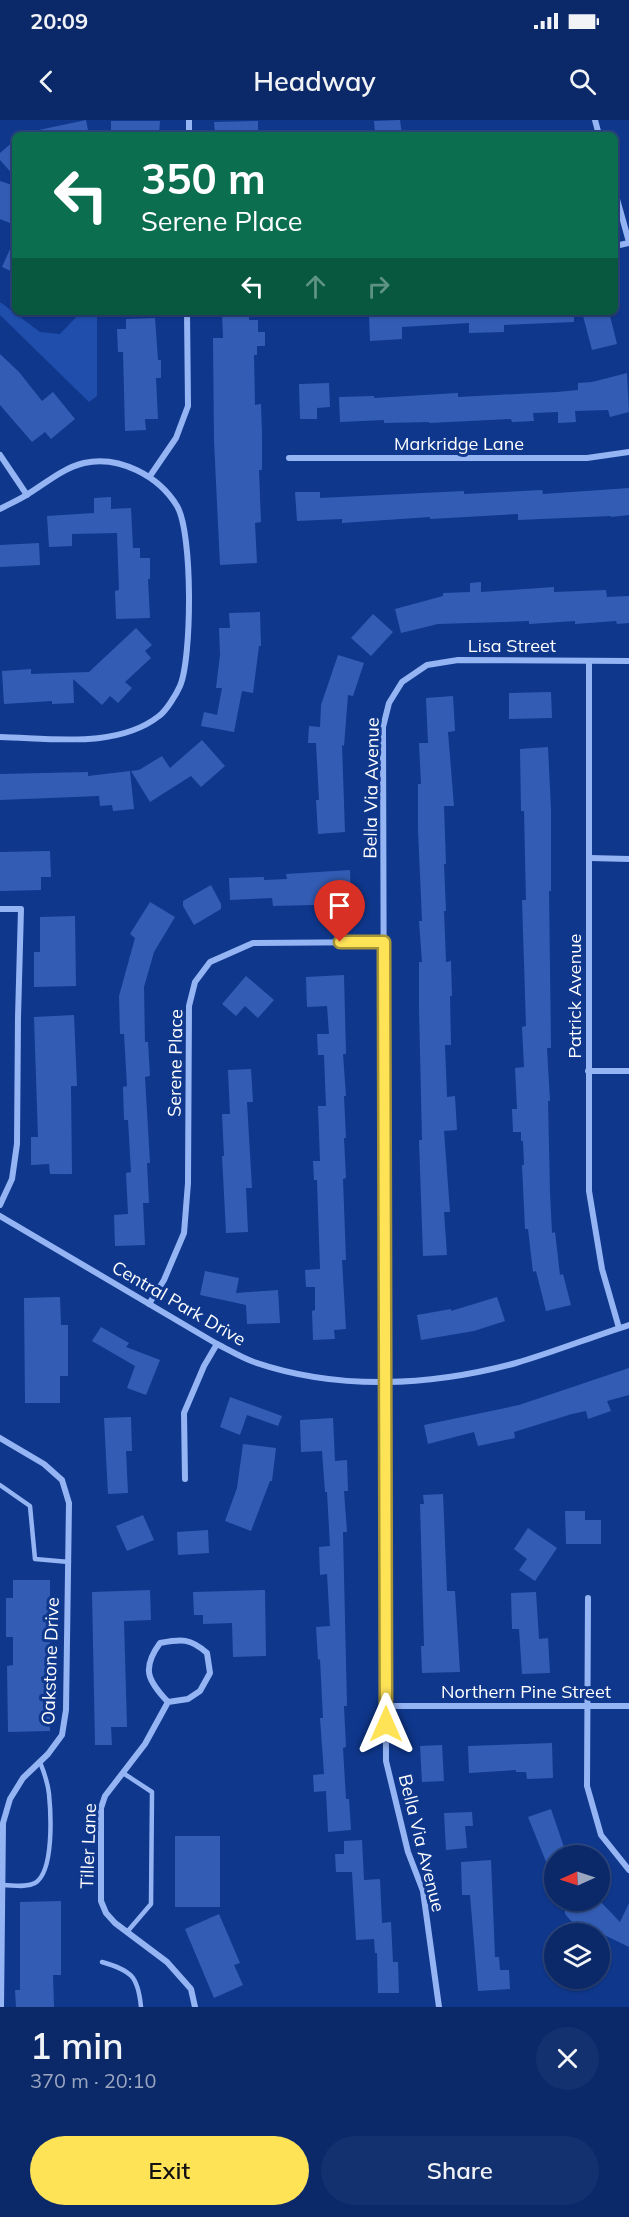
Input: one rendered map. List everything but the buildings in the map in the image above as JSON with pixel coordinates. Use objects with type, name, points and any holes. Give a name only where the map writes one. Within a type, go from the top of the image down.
[{"type":"street","points":[[618,203],[629,242]]},
{"type":"street","points":[[150,476],[176,438],[188,406],[187,315]]},
{"type":"street","name":"Markridge Lane","points":[[289,458],[587,458],[629,452]]},
{"type":"street","points":[[0,455],[27,495]]},
{"type":"street","points":[[0,509],[27,495],[53,477],[84,463],[119,463],[150,476],[178,507],[187,547],[187,653],[180,686],[161,715],[132,732],[100,739],[0,737]]},
{"type":"street","name":"Lisa Street","points":[[402,682],[427,665],[458,660],[629,661]]},
{"type":"street","name":"Patrick Avenue","points":[[589,660],[589,1191],[602,1269],[619,1328]]},
{"type":"street","name":"Bella Via Avenue","points":[[402,682],[388,703],[383,727],[386,1761],[408,1852],[423,1892],[439,2007]]},
{"type":"street","points":[[590,858],[629,859]]},
{"type":"street","points":[[0,909],[21,909],[17,1144],[12,1179],[0,1205]]},
{"type":"street","name":"Serene Place","points":[[149,1304],[164,1280],[184,1233],[188,1183],[189,1006],[195,982],[210,962],[253,943],[384,942]]},
{"type":"street","points":[[588,1071],[629,1071]]},
{"type":"street","name":"Central Park Drive","points":[[0,1216],[217,1344],[252,1362],[297,1375],[385,1383],[443,1379],[517,1362],[629,1325]]},
{"type":"street","points":[[185,1479],[184,1413],[204,1366],[217,1344]]},
{"type":"street","name":"Oakstone Drive","points":[[0,1438],[44,1464],[62,1480],[69,1503],[66,1710],[62,1735],[40,1762],[23,1778],[10,1799],[3,1822],[1,2007]]},
{"type":"street","points":[[588,1598],[587,1786],[601,1836],[629,1870]]},
{"type":"street","points":[[178,1640],[194,1642],[207,1653],[210,1673],[200,1691],[188,1699],[168,1702],[153,1686],[148,1670],[151,1655],[160,1643],[178,1640]]},
{"type":"street","name":"Tiller Lane","points":[[168,1702],[145,1744],[105,1796],[101,1808],[101,1901],[106,1913],[167,1962],[191,1989],[195,2007]]},
{"type":"street","name":"Northern Pine Street","points":[[386,1706],[629,1706]]},
{"type":"lane","points":[[0,1485],[30,1506],[35,1559],[69,1562]]},
{"type":"lane","points":[[3,1885],[28,1886],[42,1877],[46,1868],[50,1836],[49,1794],[40,1762]]},
{"type":"lane","points":[[123,1773],[152,1792],[151,1904],[127,1932]]},
{"type":"lane","points":[[102,1962],[120,1967],[133,1975],[139,1987],[141,2007]]},
{"type":"shaded area","points":[[0,302],[12,311],[12,315],[17,315],[40,332],[60,334],[78,315],[97,315],[97,396],[89,402],[0,315]]},
{"type":"route","points":[[340,942],[384,942],[386,1724]]}]
